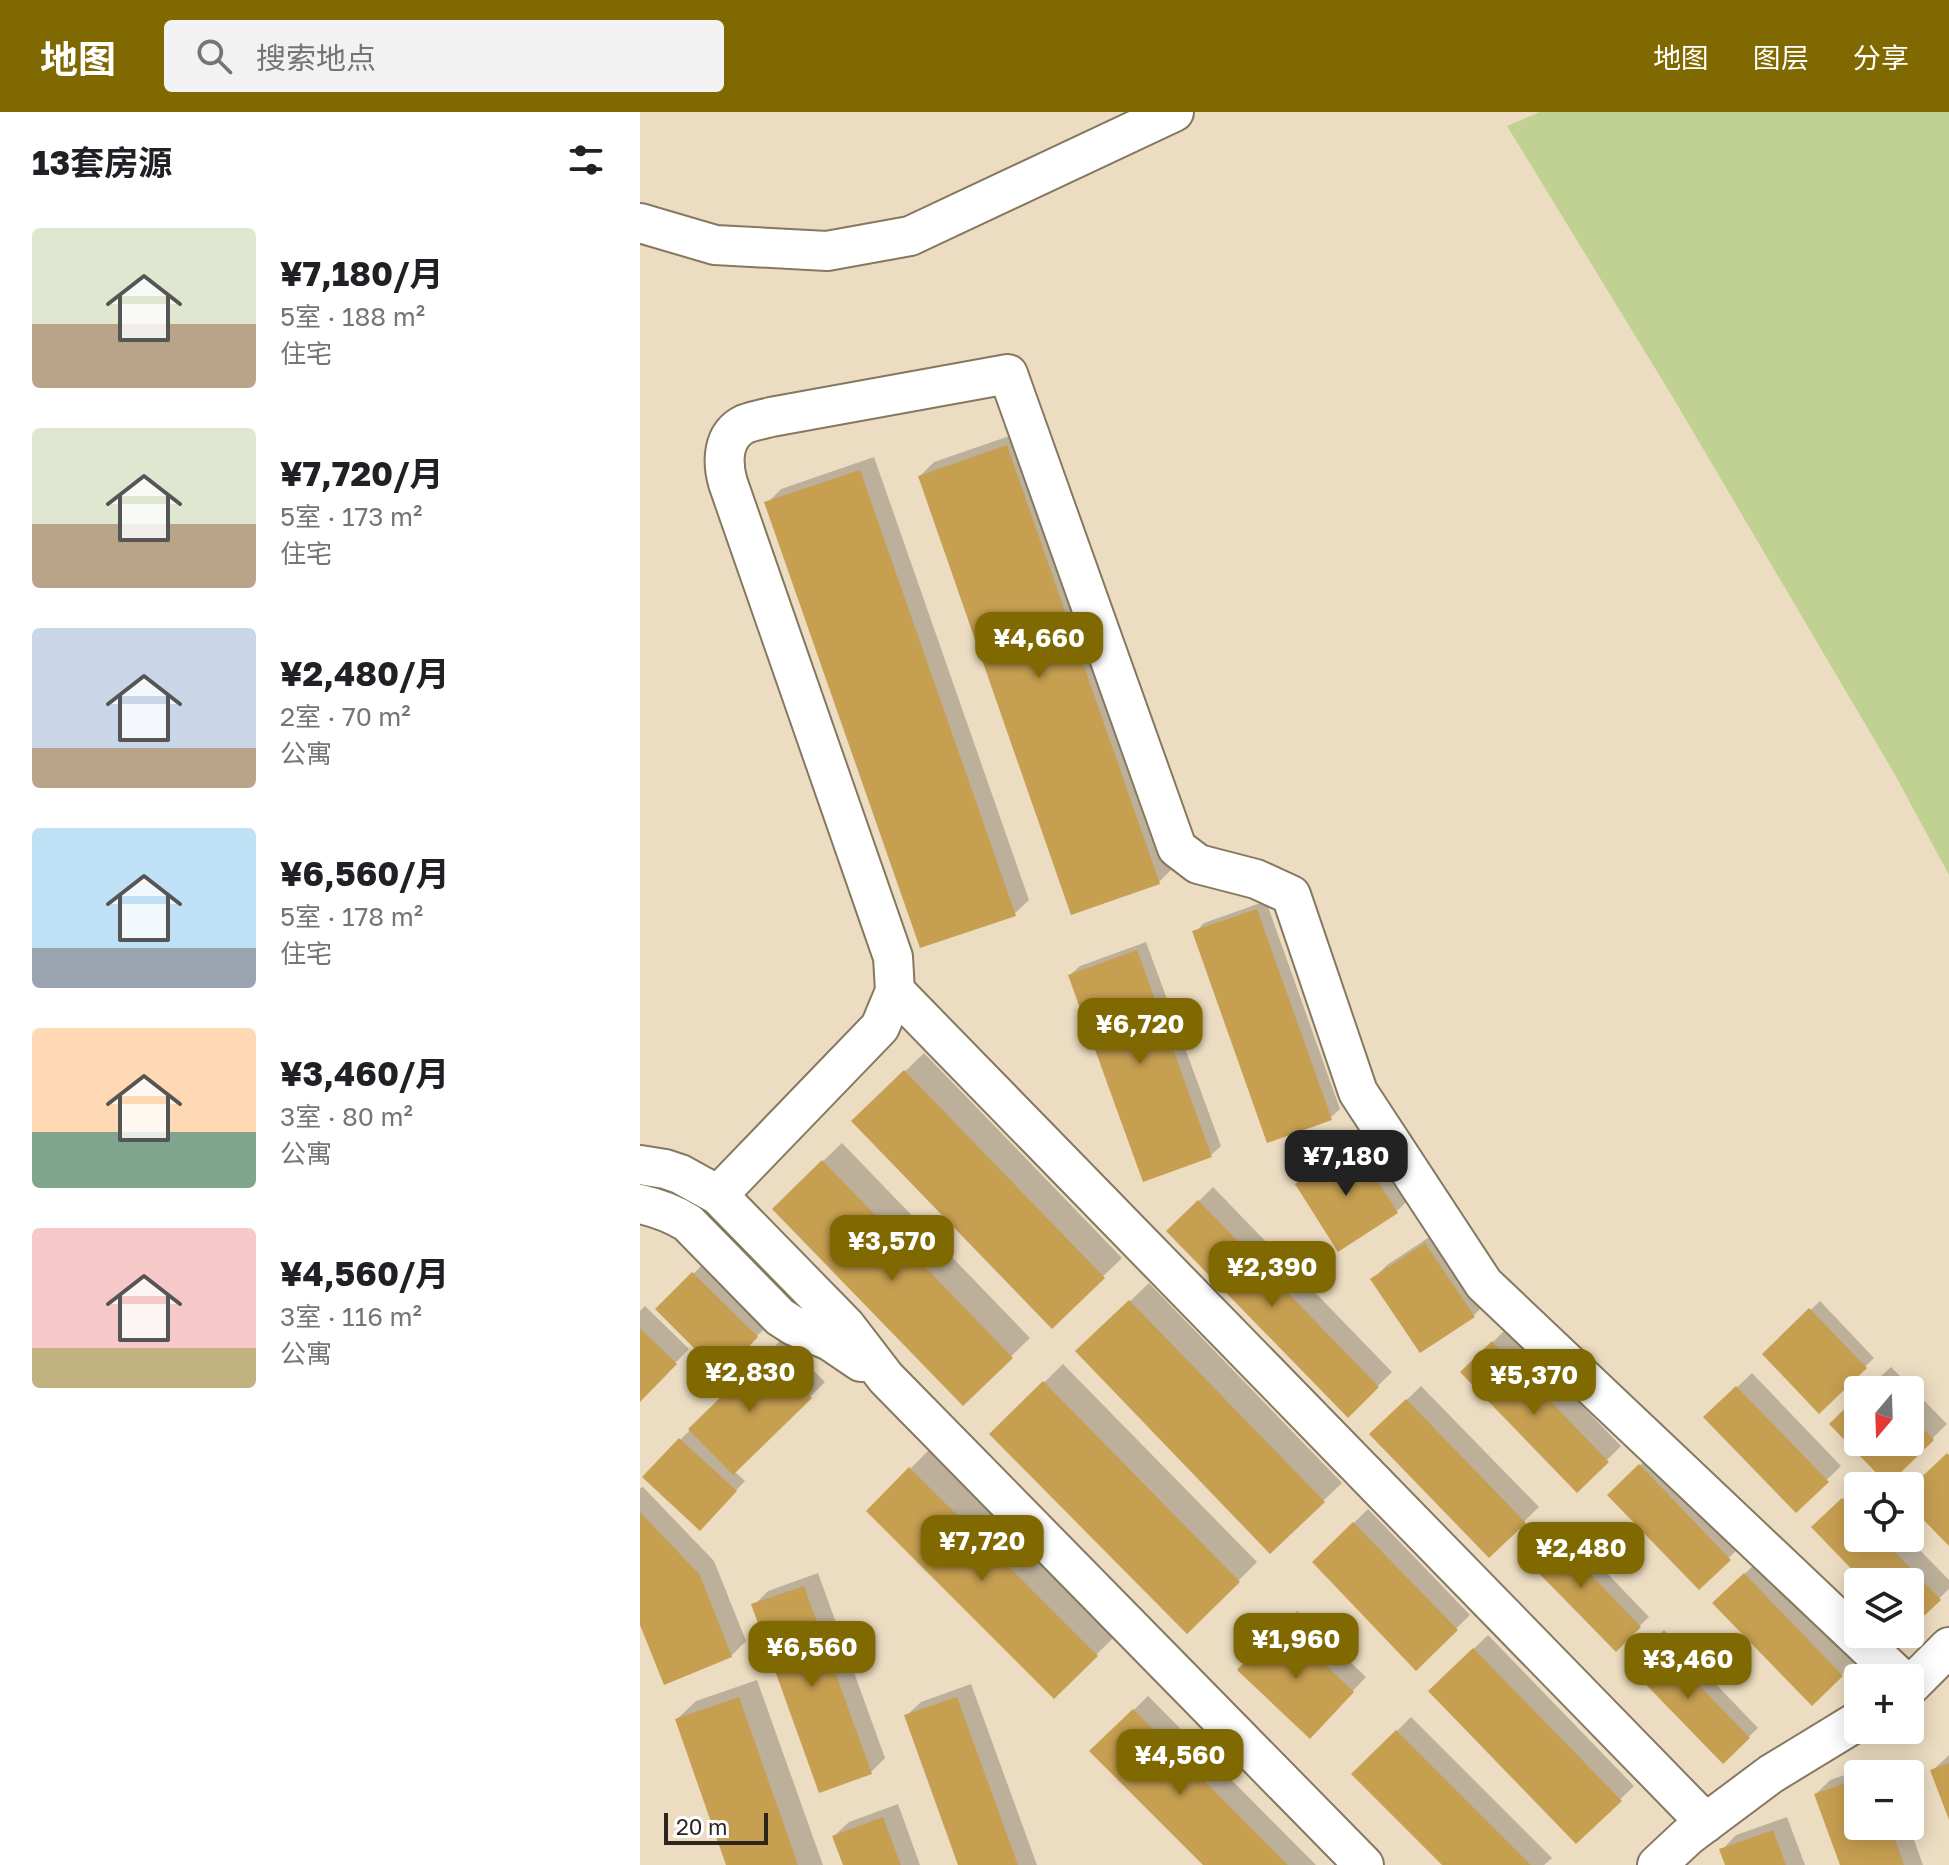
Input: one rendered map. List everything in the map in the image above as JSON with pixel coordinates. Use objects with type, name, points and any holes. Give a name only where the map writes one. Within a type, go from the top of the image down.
[{"type":"street","points":[[640,223],[715,245],[827,251],[910,236],[1174,112]]},
{"type":"street","points":[[718,1195],[880,1027],[895,991],[893,957],[728,483],[723,466],[725,450],[729,440],[743,425],[771,417],[1008,374],[1177,848],[1198,864],[1256,879],[1291,895],[1358,1092],[1484,1284],[1885,1664]]},
{"type":"street","points":[[895,991],[1706,1823]]},
{"type":"street","points":[[640,1165],[680,1174],[718,1195],[846,1326],[886,1378],[1364,1865]]},
{"type":"street","points":[[640,1204],[666,1211],[688,1223],[780,1317],[830,1341],[886,1378]]},
{"type":"street","points":[[1924,1672],[1949,1647]]},
{"type":"street","points":[[1657,1865],[1688,1836],[1771,1774],[1844,1730]]},
{"type":"green space","points":[[1540,112],[1949,112],[1949,875],[1894,773],[1672,396],[1507,126]]},
{"type":"building","points":[[1007,445],[1160,884],[1071,915],[918,476]]},
{"type":"building","points":[[860,470],[1016,916],[920,948],[764,502]]},
{"type":"building","points":[[1257,909],[1332,1120],[1267,1143],[1192,931]]},
{"type":"building","points":[[1137,950],[1212,1157],[1143,1182],[1068,975]]},
{"type":"building","points":[[904,1070],[1105,1278],[1052,1329],[851,1121]]},
{"type":"building","points":[[1355,1145],[1398,1213],[1338,1252],[1295,1184]]},
{"type":"building","points":[[822,1160],[1013,1358],[963,1406],[772,1209]]},
{"type":"building","points":[[1198,1200],[1379,1387],[1348,1418],[1166,1231]]},
{"type":"building","points":[[1425,1243],[1475,1317],[1420,1353],[1370,1279]]},
{"type":"building","points":[[692,1272],[758,1337],[721,1375],[655,1309]]},
{"type":"building","points":[[1129,1300],[1325,1502],[1270,1554],[1075,1351]]},
{"type":"building","points":[[1809,1308],[1867,1368],[1859,1376],[1844,1376],[1844,1390],[1819,1414],[1762,1354]]},
{"type":"building","points":[[640,1328],[677,1364],[640,1402]]},
{"type":"building","points":[[1492,1341],[1609,1462],[1577,1493],[1460,1372]]},
{"type":"building","points":[[767,1352],[812,1398],[733,1475],[688,1429]]},
{"type":"building","points":[[1043,1381],[1240,1582],[1187,1634],[989,1434]]},
{"type":"building","points":[[1736,1386],[1829,1482],[1796,1513],[1703,1417]]},
{"type":"building","points":[[1406,1399],[1526,1523],[1489,1558],[1369,1434]]},
{"type":"building","points":[[1844,1410],[1844,1440],[1829,1424]]},
{"type":"building","points":[[1924,1430],[1934,1440],[1924,1450]]},
{"type":"building","points":[[679,1438],[737,1491],[700,1531],[642,1477]]},
{"type":"building","points":[[1947,1453],[1949,1455],[1949,1546],[1924,1520],[1924,1475]]},
{"type":"building","points":[[1860,1456],[1918,1456],[1901,1472],[1875,1472]]},
{"type":"building","points":[[1639,1464],[1731,1560],[1699,1590],[1607,1495]]},
{"type":"building","points":[[909,1467],[1098,1656],[1054,1699],[866,1511]]},
{"type":"building","points":[[1842,1498],[1844,1552],[1895,1552],[1910,1568],[1851,1568],[1811,1527]]},
{"type":"building","points":[[640,1512],[700,1575],[732,1657],[664,1685],[640,1625]]},
{"type":"building","points":[[1353,1522],[1458,1630],[1416,1671],[1312,1562]]},
{"type":"building","points":[[1547,1529],[1641,1627],[1616,1652],[1521,1555]]},
{"type":"building","points":[[1744,1573],[1843,1676],[1812,1706],[1712,1603]]},
{"type":"building","points":[[1924,1582],[1941,1600],[1924,1616]]},
{"type":"building","points":[[804,1586],[872,1774],[819,1793],[751,1604]]},
{"type":"building","points":[[1281,1623],[1354,1692],[1310,1739],[1237,1670]]},
{"type":"building","points":[[1653,1638],[1750,1738],[1723,1764],[1626,1664]]},
{"type":"building","points":[[1473,1648],[1622,1801],[1576,1844],[1428,1691]]},
{"type":"building","points":[[739,1697],[798,1865],[726,1865],[675,1719]]},
{"type":"building","points":[[957,1697],[1018,1865],[958,1865],[904,1715]]},
{"type":"building","points":[[1133,1709],[1288,1865],[1203,1865],[1089,1751]]},
{"type":"building","points":[[1396,1730],[1531,1865],[1442,1865],[1351,1774]]},
{"type":"building","points":[[1949,1763],[1949,1820],[1930,1770]]},
{"type":"building","points":[[1844,1784],[1844,1840],[1895,1840],[1904,1865],[1840,1865],[1814,1794]]},
{"type":"building","points":[[883,1817],[901,1865],[843,1865],[832,1836]]},
{"type":"building","points":[[1773,1830],[1786,1865],[1725,1865],[1719,1849]]}]
